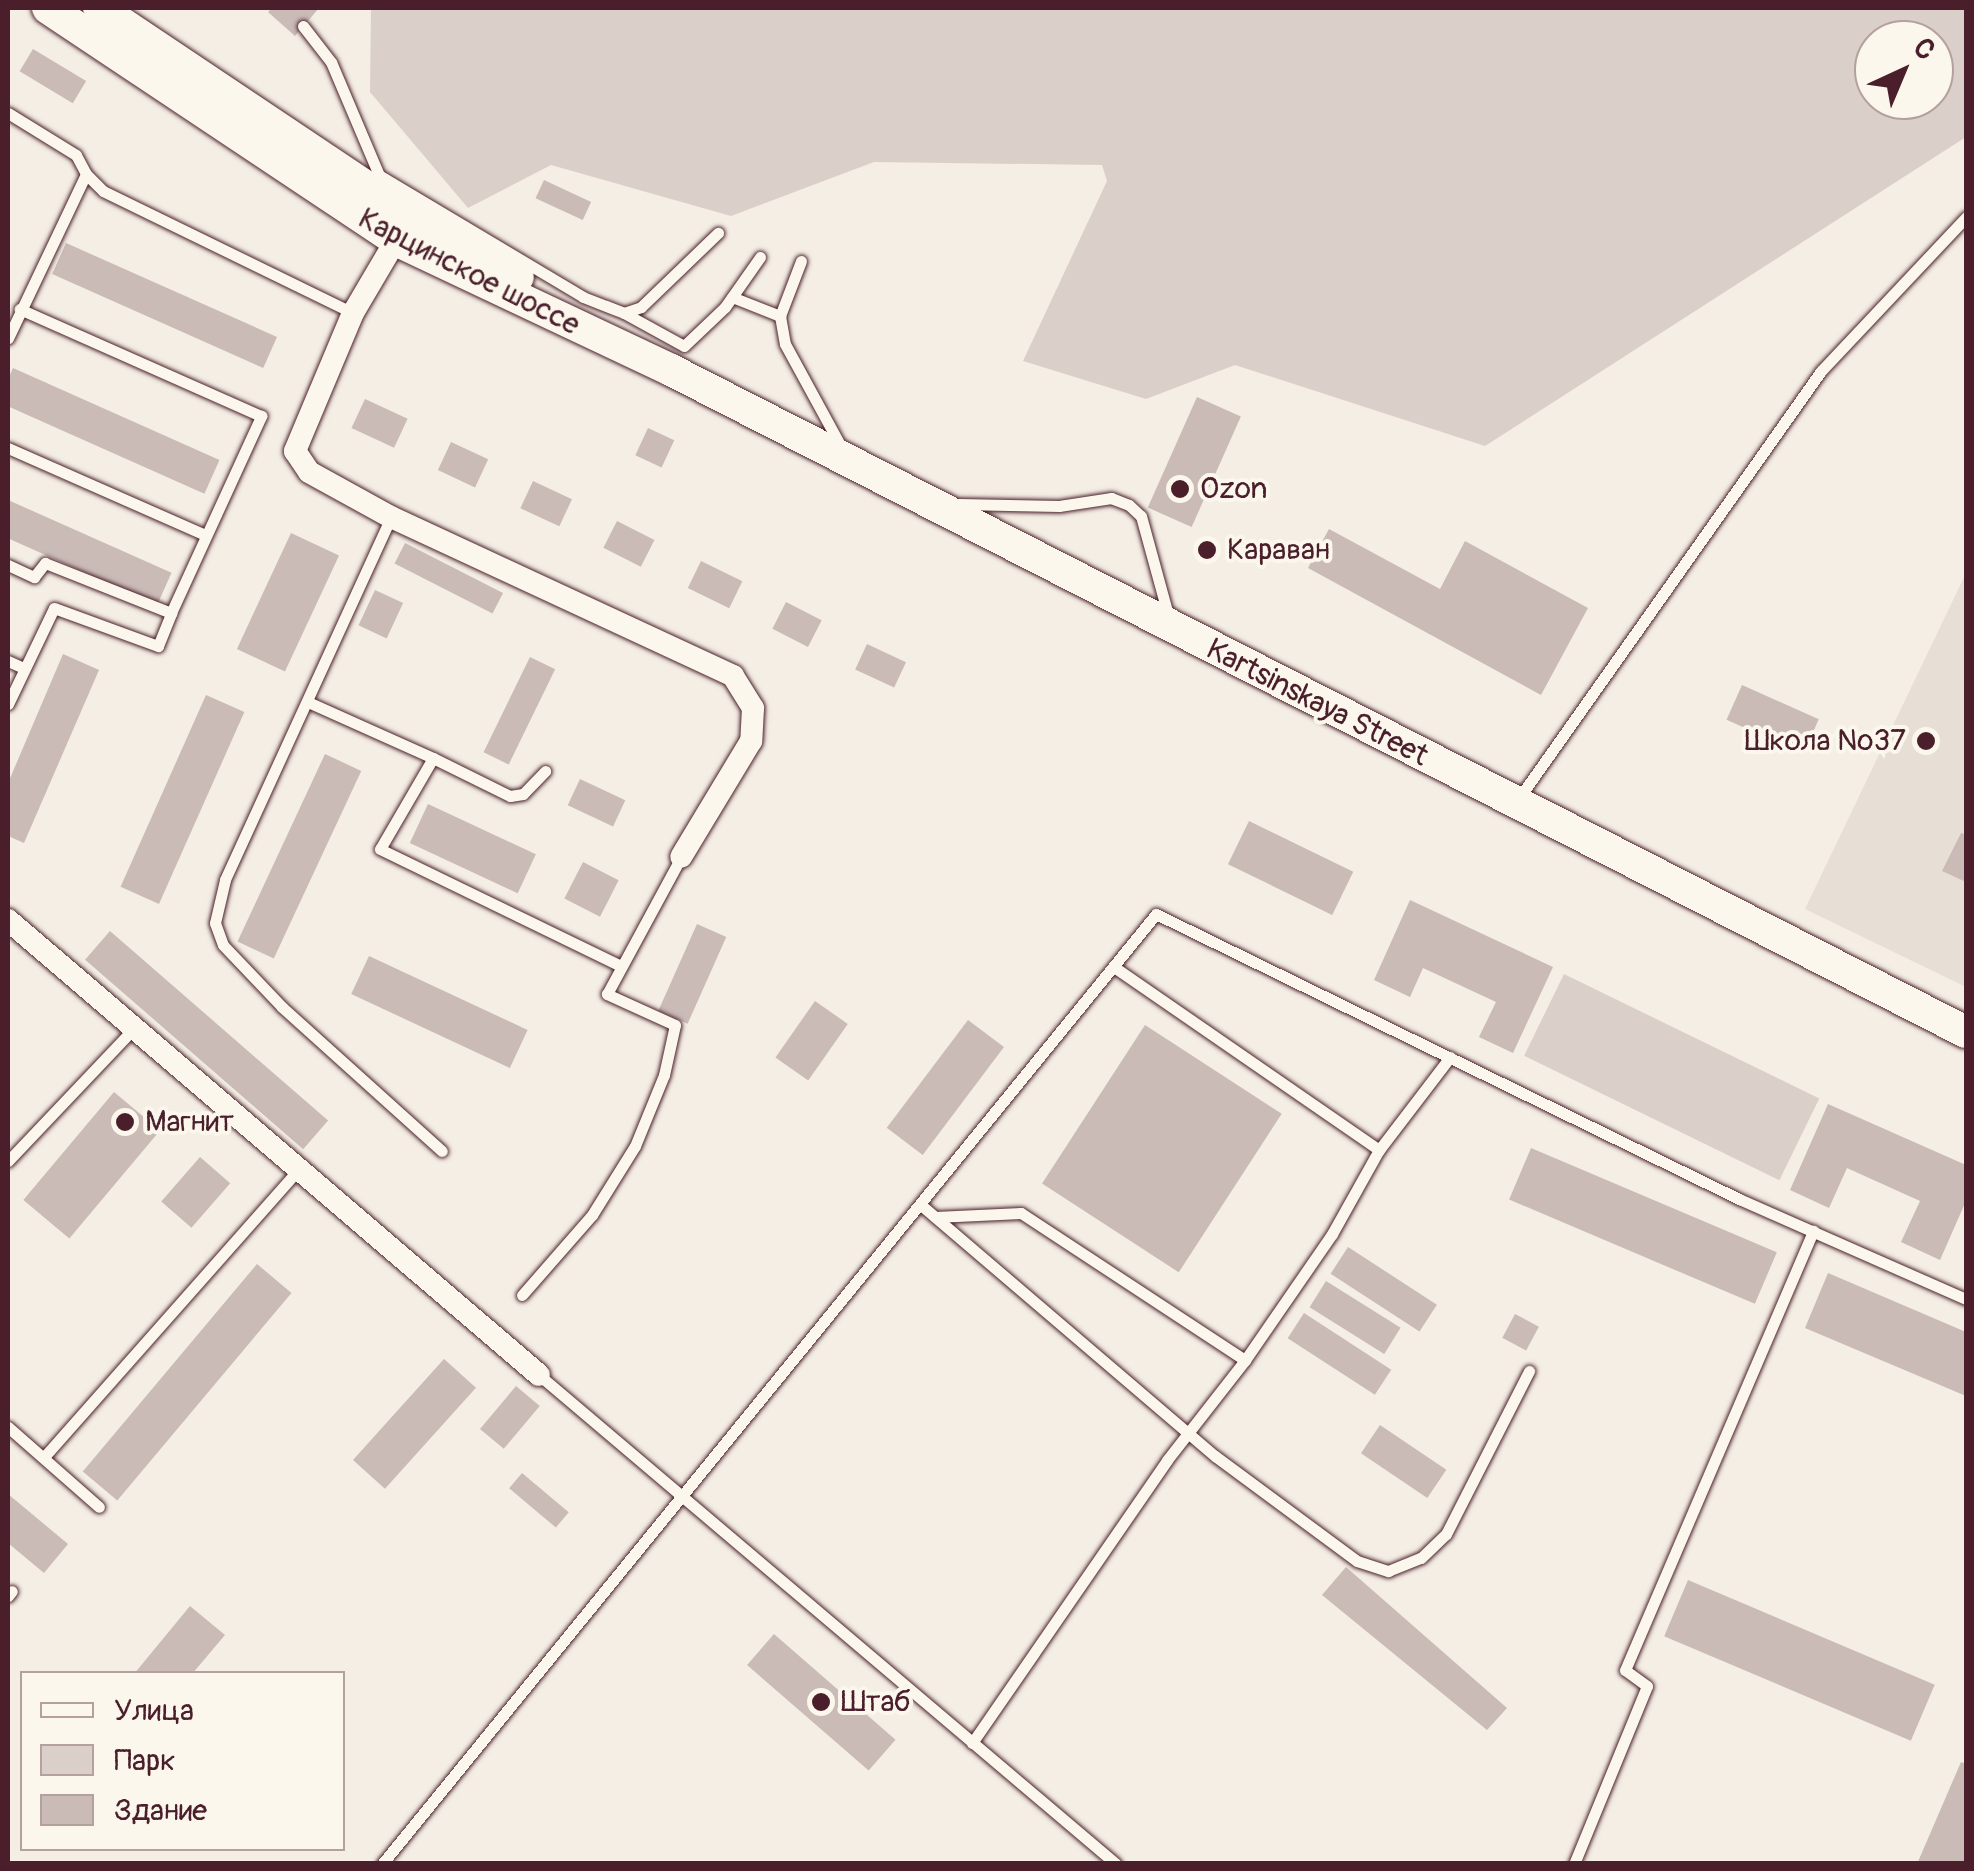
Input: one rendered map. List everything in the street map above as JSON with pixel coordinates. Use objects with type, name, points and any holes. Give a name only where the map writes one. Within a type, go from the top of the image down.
[{"type":"main road","name":"Карцинское шоссе","points":[[48,8],[402,228],[670,370]]},
{"type":"main road","name":"Карцинское шоссе","points":[[99,8],[402,228],[528,284],[670,370]]},
{"type":"main road","name":"Kartsinskaya Street","points":[[670,370],[1966,1032]]},
{"type":"street","points":[[402,228],[354,313],[295,451],[309,472],[392,517],[733,676],[753,708],[751,742],[681,857]]},
{"type":"street","points":[[8,920],[538,1376]]},
{"type":"lane","points":[[303,26],[331,62],[402,228]]},
{"type":"lane","points":[[8,113],[76,155],[86,174],[103,191],[354,313]]},
{"type":"lane","points":[[8,338],[86,174]]},
{"type":"lane","points":[[377,174],[583,297],[624,312],[684,346],[732,297],[760,257]]},
{"type":"lane","points":[[1515,804],[1821,371],[1966,217]]},
{"type":"lane","points":[[624,312],[641,307],[718,233]]},
{"type":"lane","points":[[801,261],[780,316],[800,380],[860,469],[958,504],[1042,507],[1112,498],[1130,505],[1141,516],[1174,630]]},
{"type":"lane","points":[[732,297],[780,316]]},
{"type":"lane","points":[[8,704],[54,608],[158,646],[261,416],[20,309]]},
{"type":"lane","points":[[8,448],[205,535]]},
{"type":"lane","points":[[392,517],[225,880],[215,924],[223,944],[282,1007],[442,1151]]},
{"type":"lane","points":[[8,565],[34,577],[45,563],[171,613]]},
{"type":"lane","points":[[8,661],[24,668]]},
{"type":"lane","points":[[308,702],[510,796],[522,794],[545,771]]},
{"type":"lane","points":[[433,758],[380,849],[621,966]]},
{"type":"lane","points":[[522,1295],[592,1214],[635,1146],[664,1076],[675,1025],[606,994],[681,857]]},
{"type":"lane","points":[[382,1864],[684,1501],[1156,914],[1813,1231],[1966,1299]]},
{"type":"lane","points":[[1114,966],[1378,1150]]},
{"type":"lane","points":[[8,1161],[134,1028]]},
{"type":"lane","points":[[972,1743],[1332,1234],[1378,1150],[1450,1057]]},
{"type":"lane","points":[[44,1456],[298,1170]]},
{"type":"lane","points":[[922,1205],[1190,1434],[1357,1560],[1388,1571],[1421,1558],[1446,1534],[1529,1371]]},
{"type":"lane","points":[[936,1217],[1020,1213],[1245,1360]]},
{"type":"lane","points":[[1574,1864],[1647,1686],[1625,1670],[1813,1231]]},
{"type":"lane","points":[[538,1376],[1116,1864]]},
{"type":"lane","points":[[8,1427],[100,1507]]},
{"type":"shaded area","name":"Школа №37","points":[[1966,573],[1966,987],[1805,909]]},
{"type":"green space","points":[[371,8],[1966,8],[1966,137],[1485,446],[1235,365],[1146,399],[1023,361],[1107,181],[1102,165],[874,162],[731,216],[551,165],[468,208],[370,92]]},
{"type":"green space","points":[[1564,974],[1819,1098],[1779,1180],[1524,1056]]},
{"type":"building","points":[[272,8],[319,8],[295,36],[268,12]]},
{"type":"building","points":[[33,49],[86,81],[73,103],[20,71]]},
{"type":"building","points":[[544,180],[591,202],[583,220],[536,198]]},
{"type":"building","points":[[66,243],[277,337],[263,368],[52,274]]},
{"type":"building","points":[[13,368],[219,460],[204,494],[8,406],[8,379]]},
{"type":"building","points":[[1197,397],[1241,417],[1192,527],[1148,508]]},
{"type":"building","points":[[365,399],[408,419],[394,448],[351,428]]},
{"type":"building","points":[[648,428],[674,440],[662,467],[635,455]]},
{"type":"building","points":[[451,442],[488,459],[475,487],[438,470]]},
{"type":"building","points":[[533,481],[572,499],[559,526],[520,508]]},
{"type":"building","points":[[8,500],[172,573],[157,605],[8,538]]},
{"type":"building","points":[[617,521],[654,540],[641,567],[603,548]]},
{"type":"building","points":[[1329,529],[1440,589],[1465,541],[1588,608],[1541,695],[1308,568]]},
{"type":"building","points":[[291,533],[339,555],[285,671],[237,649]]},
{"type":"building","points":[[405,543],[503,593],[493,613],[395,563]]},
{"type":"building","points":[[701,561],[742,581],[729,608],[688,588]]},
{"type":"building","points":[[375,590],[403,603],[387,638],[359,625]]},
{"type":"building","points":[[786,602],[822,620],[808,647],[772,629]]},
{"type":"building","points":[[867,644],[906,662],[894,688],[855,669]]},
{"type":"building","points":[[63,654],[99,670],[24,843],[8,836],[8,783]]},
{"type":"building","points":[[530,657],[555,669],[509,765],[484,752]]},
{"type":"building","points":[[1742,685],[1819,719],[1803,754],[1727,720]]},
{"type":"building","points":[[206,695],[244,712],[159,904],[121,887]]},
{"type":"building","points":[[325,754],[361,771],[274,959],[238,942]]},
{"type":"building","points":[[580,779],[625,800],[613,826],[568,805]]},
{"type":"building","points":[[428,804],[536,854],[518,893],[410,843]]},
{"type":"building","points":[[1249,821],[1353,872],[1332,915],[1228,864]]},
{"type":"building","points":[[1961,833],[1966,835],[1966,882],[1942,871]]},
{"type":"building","points":[[583,862],[619,880],[600,917],[564,899]]},
{"type":"building","points":[[1410,900],[1553,967],[1513,1053],[1479,1037],[1496,1002],[1423,968],[1410,997],[1374,980]]},
{"type":"building","points":[[697,924],[726,937],[688,1024],[658,1011]]},
{"type":"building","points":[[110,931],[328,1121],[303,1149],[85,960]]},
{"type":"building","points":[[369,956],[528,1030],[510,1068],[351,994]]},
{"type":"building","points":[[815,1001],[848,1024],[808,1080],[775,1058]]},
{"type":"building","points":[[968,1020],[1004,1047],[923,1155],[887,1128]]},
{"type":"building","points":[[1145,1025],[1282,1114],[1179,1272],[1042,1184]]},
{"type":"building","points":[[114,1092],[160,1131],[69,1239],[23,1200]]},
{"type":"building","points":[[1828,1104],[1966,1165],[1966,1201],[1940,1260],[1901,1242],[1920,1201],[1847,1168],[1829,1208],[1790,1190]]},
{"type":"building","points":[[1531,1148],[1777,1252],[1755,1304],[1509,1200]]},
{"type":"building","points":[[200,1157],[230,1183],[191,1228],[161,1202]]},
{"type":"building","points":[[1348,1247],[1437,1305],[1419,1332],[1331,1274]]},
{"type":"building","points":[[257,1264],[291,1293],[117,1501],[83,1472]]},
{"type":"building","points":[[1828,1273],[1966,1332],[1966,1396],[1805,1328]]},
{"type":"building","points":[[1326,1281],[1401,1328],[1384,1354],[1310,1307]]},
{"type":"building","points":[[1304,1313],[1391,1370],[1375,1395],[1288,1338]]},
{"type":"building","points":[[1515,1314],[1539,1327],[1526,1351],[1502,1338]]},
{"type":"building","points":[[444,1359],[476,1388],[385,1489],[353,1460]]},
{"type":"building","points":[[516,1386],[540,1406],[504,1449],[480,1429]]},
{"type":"building","points":[[1380,1425],[1446,1470],[1427,1498],[1361,1453]]},
{"type":"building","points":[[522,1473],[569,1512],[556,1528],[509,1488]]},
{"type":"building","points":[[8,1494],[68,1544],[44,1573],[8,1543]]},
{"type":"building","points":[[1346,1567],[1507,1708],[1487,1730],[1322,1595]]},
{"type":"building","points":[[1688,1580],[1935,1685],[1911,1741],[1664,1636]]},
{"type":"building","points":[[190,1606],[225,1635],[195,1671],[136,1671]]},
{"type":"building","name":"Штаб","points":[[774,1634],[896,1740],[869,1771],[747,1665]]},
{"type":"building","points":[[1961,1762],[1966,1764],[1966,1864],[1917,1864]]},
{"type":"place","name":"Ozon","points":[[1180,489]]},
{"type":"place","name":"Караван","points":[[1207,550]]},
{"type":"place","name":"Школа №37","points":[[1926,741]]},
{"type":"place","name":"Магнит","points":[[125,1122]]},
{"type":"place","name":"Штаб","points":[[821,1702]]}]
